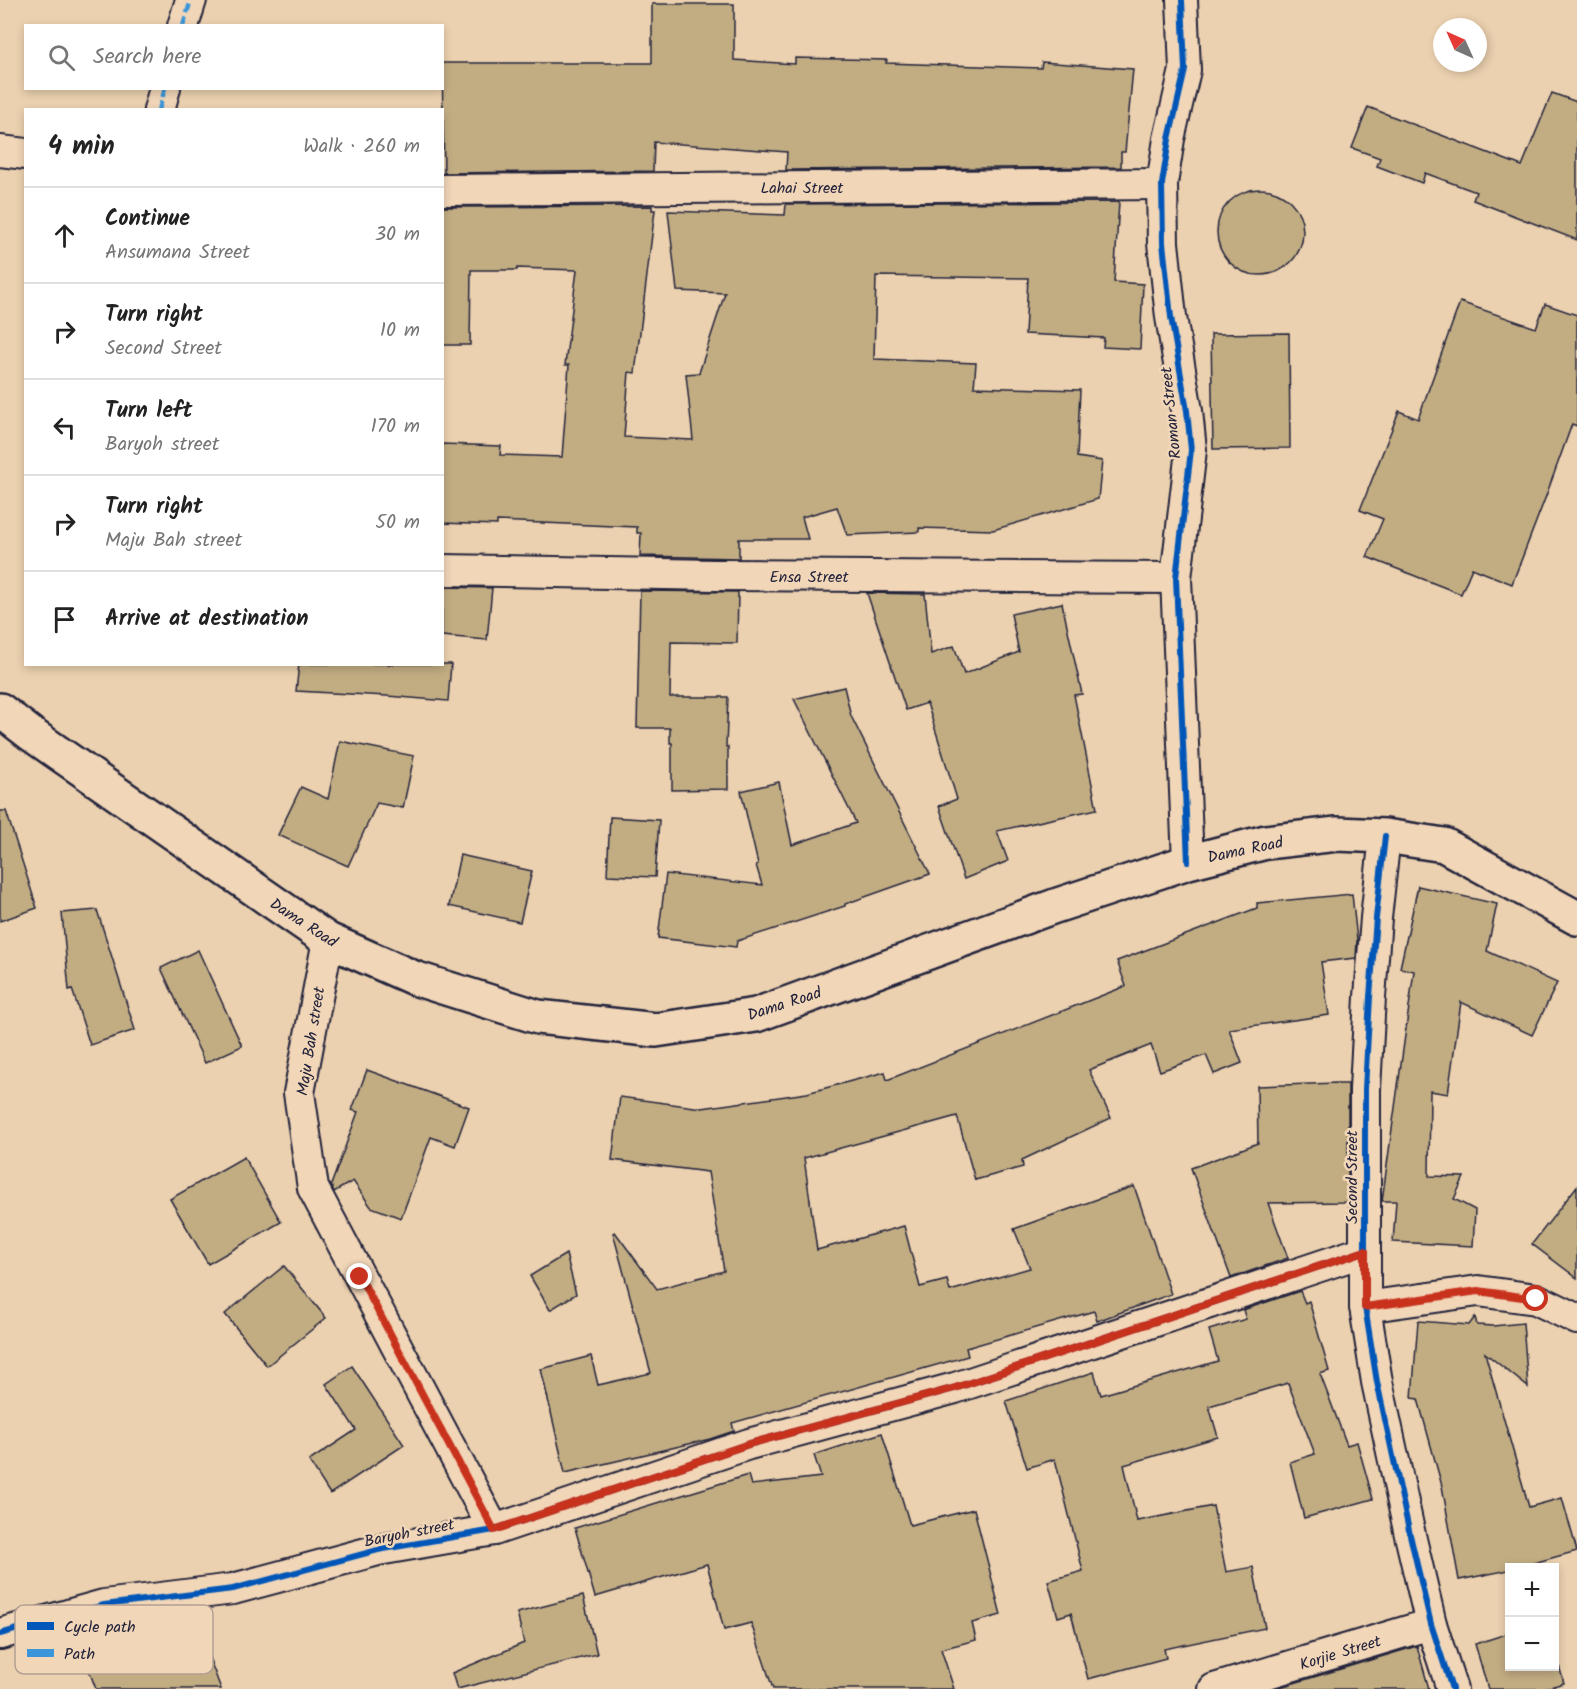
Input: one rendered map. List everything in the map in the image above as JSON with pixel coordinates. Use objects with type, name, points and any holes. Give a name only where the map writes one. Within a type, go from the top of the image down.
[{"type":"highway","name":"Dama Road","points":[[0,710],[327,940],[414,978],[538,1017],[656,1030],[756,1015],[1055,906],[1188,862],[1266,842],[1337,834],[1385,836],[1444,845],[1577,918]]},
{"type":"street","points":[[184,24],[191,0]]},
{"type":"street","name":"Roman Street","points":[[1182,0],[1185,70],[1169,139],[1162,184],[1163,243],[1191,450],[1176,578],[1188,862]]},
{"type":"street","points":[[160,108],[164,90]]},
{"type":"street","points":[[0,151],[24,154]]},
{"type":"street","name":"Lahai Street","points":[[444,190],[1162,184]]},
{"type":"street","name":"Ensa Street","points":[[444,570],[1176,578]]},
{"type":"street","name":"Second Street","points":[[1385,836],[1376,918],[1365,1089],[1365,1307],[1392,1457],[1431,1624],[1452,1689]]},
{"type":"street","name":"Maju Bah street","points":[[327,940],[299,1094],[313,1188],[494,1530]]},
{"type":"street","name":"Baryoh street","points":[[104,1605],[233,1589],[378,1550],[494,1530],[749,1444],[967,1384],[1365,1251]]},
{"type":"street","points":[[1365,1307],[1478,1291],[1536,1299],[1577,1319]]},
{"type":"street","name":"Korjie Street","points":[[1214,1689],[1431,1624]]},
{"type":"street","name":"Baryoh street","points":[[0,1634],[15,1630]]},
{"type":"building","points":[[652,4],[734,4],[734,60],[795,64],[795,58],[887,60],[886,63],[1041,68],[1042,62],[1133,69],[1125,152],[1121,152],[1121,167],[786,170],[787,152],[654,142],[653,171],[444,173],[444,63],[652,63]]},
{"type":"building","points":[[1552,93],[1577,102],[1577,240],[1473,200],[1476,192],[1425,173],[1422,183],[1377,166],[1380,158],[1352,148],[1368,107],[1522,166]]},
{"type":"building","points":[[1260,189],[1284,196],[1296,208],[1303,232],[1296,256],[1284,268],[1260,275],[1236,268],[1224,256],[1217,232],[1224,208],[1236,196]]},
{"type":"building","points":[[1119,202],[1114,282],[1143,284],[1140,349],[1103,347],[1104,338],[1025,334],[1028,278],[876,276],[874,359],[976,363],[974,387],[1080,390],[1077,457],[1102,461],[1098,499],[993,530],[919,528],[919,532],[847,535],[837,507],[802,517],[808,539],[739,539],[739,558],[640,556],[641,533],[637,533],[637,527],[497,521],[497,525],[444,523],[444,444],[501,446],[500,455],[562,457],[569,365],[565,365],[577,270],[517,268],[517,270],[471,270],[470,345],[444,345],[444,207],[652,206],[652,210],[655,210],[635,373],[629,372],[624,437],[693,440],[686,374],[699,373],[725,293],[677,291],[668,211],[785,215],[786,204]]},
{"type":"building","points":[[1460,302],[1536,328],[1545,304],[1577,315],[1577,426],[1572,424],[1512,584],[1472,568],[1461,594],[1367,557],[1383,519],[1360,510],[1399,411],[1418,419]]},
{"type":"building","points":[[1289,333],[1290,448],[1213,449],[1211,334]]},
{"type":"building","points":[[444,587],[492,588],[487,640],[444,636]]},
{"type":"building","points":[[640,591],[738,592],[737,643],[671,642],[670,697],[728,697],[726,747],[728,747],[728,789],[672,790],[670,728],[637,728]]},
{"type":"building","points":[[867,593],[925,594],[931,654],[954,646],[964,674],[1019,652],[1011,614],[1062,603],[1082,694],[1074,695],[1097,809],[997,831],[1008,861],[964,879],[939,806],[957,799],[927,703],[906,710]]},
{"type":"building","points":[[444,664],[451,664],[448,701],[296,691],[299,666],[444,666]]},
{"type":"building","points":[[844,687],[851,716],[930,874],[845,904],[845,906],[737,941],[736,947],[658,938],[666,874],[762,885],[741,791],[779,782],[792,845],[856,823],[794,699]]},
{"type":"building","points":[[340,741],[414,756],[403,808],[377,803],[348,866],[278,835],[301,787],[328,799]]},
{"type":"building","points":[[0,811],[6,811],[37,908],[0,921]]},
{"type":"building","points":[[610,817],[659,820],[655,877],[607,875]]},
{"type":"building","points":[[460,855],[532,871],[520,922],[449,906]]},
{"type":"building","points":[[1418,886],[1497,904],[1487,951],[1557,983],[1532,1035],[1461,1002],[1448,1094],[1430,1091],[1429,1176],[1464,1177],[1454,1199],[1475,1210],[1473,1246],[1393,1242],[1396,1201],[1382,1201],[1414,971],[1400,968]]},
{"type":"building","points":[[1352,894],[1357,940],[1356,958],[1321,962],[1329,1015],[1229,1029],[1242,1063],[1214,1074],[1206,1055],[1160,1071],[1151,1045],[1089,1070],[1111,1118],[1022,1160],[1023,1167],[975,1180],[957,1116],[804,1158],[817,1250],[904,1226],[920,1287],[947,1280],[950,1291],[1030,1268],[1014,1229],[1134,1186],[1171,1294],[1097,1321],[1094,1311],[966,1348],[968,1356],[732,1423],[734,1431],[710,1439],[565,1473],[541,1369],[591,1356],[598,1385],[651,1373],[613,1233],[615,1232],[657,1289],[724,1271],[708,1172],[612,1160],[620,1097],[702,1108],[807,1093],[885,1072],[887,1080],[1126,986],[1117,961],[1257,908],[1257,903]]},
{"type":"building","points":[[97,910],[135,1030],[90,1045],[72,989],[69,990],[62,913]]},
{"type":"building","points":[[198,950],[242,1046],[205,1063],[161,968]]},
{"type":"building","points":[[367,1070],[469,1107],[455,1146],[431,1137],[401,1218],[371,1207],[353,1181],[334,1192],[331,1185],[358,1112],[352,1110]]},
{"type":"building","points":[[1348,1084],[1348,1202],[1268,1203],[1288,1258],[1231,1278],[1191,1168],[1258,1143],[1257,1086]]},
{"type":"building","points":[[244,1157],[281,1222],[208,1264],[170,1199]]},
{"type":"building","points":[[1577,1186],[1577,1278],[1532,1244]]},
{"type":"building","points":[[566,1254],[576,1294],[550,1310],[530,1276]]},
{"type":"building","points":[[284,1266],[326,1318],[267,1366],[225,1314]]},
{"type":"building","points":[[1300,1291],[1305,1303],[1309,1301],[1329,1371],[1320,1374],[1347,1445],[1357,1442],[1373,1499],[1304,1518],[1290,1462],[1315,1454],[1288,1383],[1209,1406],[1218,1437],[1124,1465],[1137,1521],[1213,1506],[1226,1572],[1253,1567],[1265,1628],[1164,1649],[1166,1658],[1088,1679],[1071,1613],[1058,1617],[1048,1581],[1083,1571],[1055,1459],[1027,1468],[1006,1401],[1094,1372],[1101,1395],[1218,1361],[1209,1330],[1246,1319],[1243,1310]]},
{"type":"building","points":[[1475,1317],[1477,1325],[1523,1323],[1528,1387],[1485,1353],[1529,1507],[1562,1498],[1577,1551],[1534,1563],[1505,1563],[1505,1571],[1459,1580],[1442,1486],[1418,1399],[1412,1398],[1418,1321],[1469,1325]]},
{"type":"building","points":[[352,1366],[404,1445],[330,1494],[309,1461],[356,1430],[326,1384]]},
{"type":"building","points":[[882,1433],[910,1525],[974,1509],[1001,1615],[972,1623],[976,1640],[941,1649],[954,1689],[773,1689],[751,1623],[724,1630],[707,1564],[595,1597],[575,1528],[748,1475],[751,1485],[821,1477],[814,1455]]},
{"type":"building","points":[[583,1596],[597,1654],[457,1689],[452,1673],[524,1643],[517,1613]]},
{"type":"building","points":[[1505,1634],[1505,1671],[1559,1671],[1559,1666],[1564,1683],[1543,1689],[1488,1689],[1475,1644]]},
{"type":"building","points":[[1417,1646],[1429,1689],[1274,1689]]},
{"type":"building","points":[[213,1668],[221,1689],[96,1689],[90,1674],[213,1674]]},
{"type":"marked path","points":[[184,24],[191,0]]},
{"type":"marked path","points":[[160,108],[164,90]]},
{"type":"cycle path","points":[[1182,0],[1185,70],[1169,139],[1162,184],[1163,243],[1171,317],[1187,411],[1191,450],[1176,578],[1188,862]]},
{"type":"cycle path","points":[[1385,836],[1376,918],[1365,1089],[1365,1307],[1377,1382],[1410,1535],[1431,1624],[1452,1689]]},
{"type":"cycle path","points":[[104,1605],[233,1589],[378,1550],[494,1530],[749,1444],[955,1388],[1365,1251]]},
{"type":"cycle path","points":[[0,1634],[15,1630]]},
{"type":"route","points":[[360,1277],[494,1530],[749,1444],[955,1388],[1365,1251],[1365,1307],[1478,1291],[1536,1299]]}]
